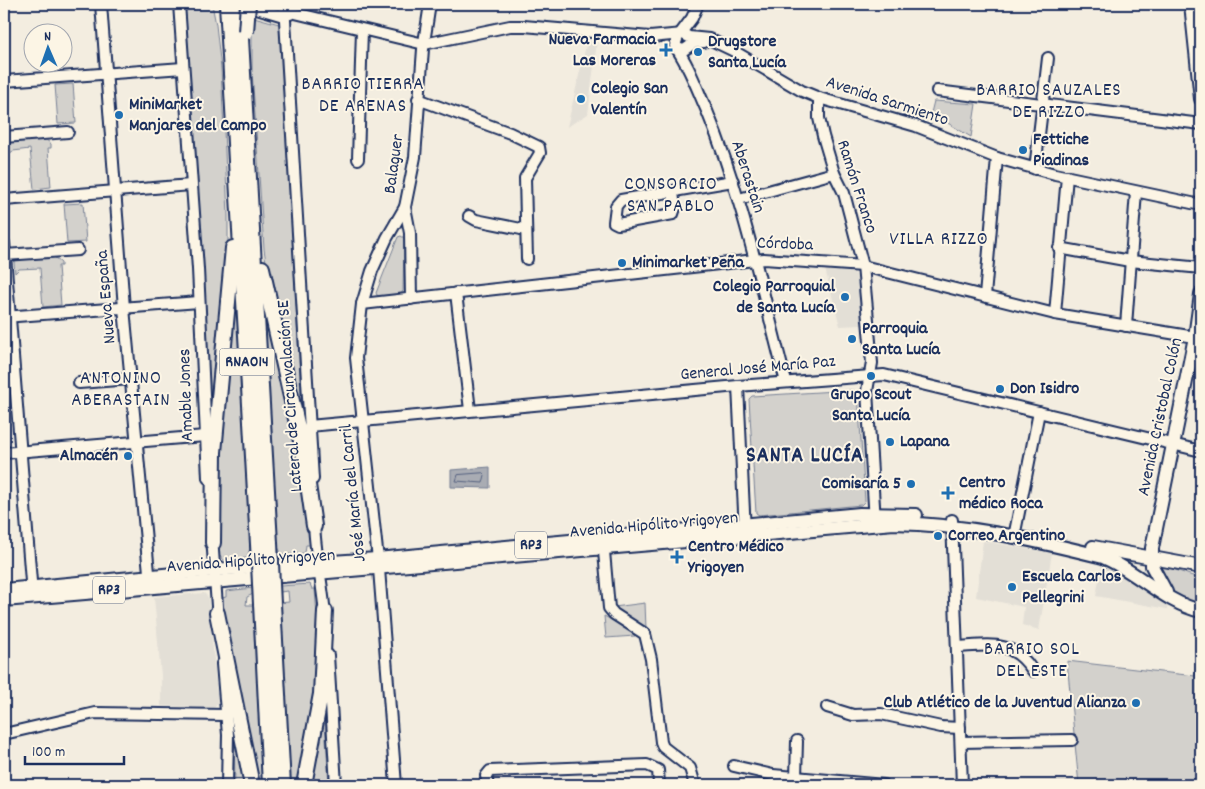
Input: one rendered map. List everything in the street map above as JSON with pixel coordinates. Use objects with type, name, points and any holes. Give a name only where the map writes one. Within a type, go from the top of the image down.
[{"type":"highway","points":[[218,4],[234,29],[248,4]]},
{"type":"highway","name":"RNA014","points":[[227,4],[234,29],[244,97],[250,194],[267,604],[270,785]]},
{"type":"highway","name":"RNA014","points":[[240,4],[234,29],[235,150],[264,544]]},
{"type":"highway","points":[[213,544],[214,452],[231,282],[237,179]]},
{"type":"highway","points":[[250,194],[266,295],[303,450],[314,526]]},
{"type":"highway","name":"RNA014","points":[[267,604],[283,785]]},
{"type":"highway","points":[[304,785],[321,694],[325,611]]},
{"type":"highway","points":[[217,613],[252,785]]},
{"type":"main road","points":[[1191,4],[1201,99]]},
{"type":"main road","name":"Avenida Cristobal Colón","points":[[1158,557],[1173,444],[1198,338],[1201,294]]},
{"type":"main road","name":"Avenida Hipólito Yrigoyen","points":[[4,590],[32,592],[378,564],[875,519],[952,524],[1131,555],[1158,557]]},
{"type":"main road","name":"Avenida Hipólito Yrigoyen","points":[[1015,534],[1103,557],[1118,564],[1170,598],[1201,611]]},
{"type":"main road","points":[[1158,557],[1201,567]]},
{"type":"main road","points":[[1158,557],[1201,576]]},
{"type":"main road","points":[[1158,557],[1158,580],[1170,598]]},
{"type":"main road","name":"Avenida Hipólito Yrigoyen","points":[[4,600],[32,592]]},
{"type":"street","name":"Nueva España","points":[[101,4],[124,308],[150,582]]},
{"type":"street","name":"Amable Jones","points":[[179,4],[200,302],[205,436],[226,715],[227,785]]},
{"type":"street","name":"Avenida Sarmiento","points":[[240,4],[286,8],[362,30],[424,44],[517,26],[683,41],[704,38],[717,43],[819,98],[916,126],[997,158],[1035,169],[1201,205]]},
{"type":"street","name":"Balaguer","points":[[411,299],[410,233],[405,207],[415,157],[418,99],[430,4]]},
{"type":"street","points":[[683,41],[698,4]]},
{"type":"street","name":"Lateral de Circunvalación SE","points":[[286,8],[314,526],[325,611],[336,785]]},
{"type":"street","points":[[358,159],[362,30]]},
{"type":"street","name":"Aberastain","points":[[683,41],[690,72],[724,151],[739,199],[786,382]]},
{"type":"street","points":[[1035,169],[1048,58]]},
{"type":"street","points":[[4,82],[183,68]]},
{"type":"street","points":[[937,91],[1201,124]]},
{"type":"street","name":"Ramón Franco","points":[[819,98],[819,118],[834,173],[844,194],[863,266],[872,363],[868,376],[867,391],[875,519]]},
{"type":"street","points":[[418,99],[539,147],[540,152],[525,178],[526,230],[529,246],[527,260]]},
{"type":"street","points":[[4,137],[68,132]]},
{"type":"street","points":[[985,296],[997,158]]},
{"type":"street","points":[[739,199],[834,173]]},
{"type":"street","points":[[1056,314],[1066,176]]},
{"type":"street","points":[[673,192],[675,208],[673,214],[618,224],[614,222],[616,206],[621,200],[733,182]]},
{"type":"street","points":[[4,200],[191,185]]},
{"type":"street","points":[[1126,326],[1136,192]]},
{"type":"street","name":"José María del Carril","points":[[396,785],[378,564],[356,358],[362,304],[372,271],[387,238],[405,207]]},
{"type":"street","points":[[469,216],[476,220],[526,230]]},
{"type":"street","points":[[4,243],[7,317],[21,452],[32,592]]},
{"type":"street","points":[[1060,248],[1130,260],[1201,268]]},
{"type":"street","points":[[5,255],[78,250]]},
{"type":"street","name":"Córdoba","points":[[362,304],[755,259],[863,266],[1056,314],[1198,338]]},
{"type":"street","points":[[456,293],[470,410]]},
{"type":"street","points":[[7,317],[200,302]]},
{"type":"street","name":"General José María Paz","points":[[309,426],[738,386],[884,375],[1201,451]]},
{"type":"street","points":[[79,383],[131,379]]},
{"type":"street","points":[[738,386],[745,530]]},
{"type":"street","points":[[1015,534],[1039,412]]},
{"type":"street","points":[[4,453],[205,436]]},
{"type":"street","points":[[952,524],[962,785]]},
{"type":"street","points":[[604,543],[610,608],[614,614],[644,634],[651,659],[661,742],[663,747],[690,768],[695,785]]},
{"type":"street","points":[[957,647],[996,646],[1014,650],[1024,657],[1033,671]]},
{"type":"street","points":[[827,707],[853,715],[894,716],[941,727],[960,728]]},
{"type":"street","points":[[4,734],[95,713],[226,715]]},
{"type":"street","points":[[961,742],[1072,740]]},
{"type":"street","points":[[796,778],[797,741]]},
{"type":"street","points":[[488,785],[486,776],[490,771],[647,765],[658,770],[659,785]]},
{"type":"street","points":[[734,766],[796,778],[884,785]]},
{"type":"shaded area","points":[[185,4],[212,4],[221,69],[228,215],[228,262],[210,430],[204,280]]},
{"type":"shaded area","points":[[254,17],[279,24],[281,29],[301,397],[306,446],[268,276],[264,249],[252,71]]},
{"type":"shaded area","name":"Colegio San Valentín","points":[[587,41],[597,41],[588,114],[567,127]]},
{"type":"shaded area","points":[[73,84],[76,123],[58,124],[55,85]]},
{"type":"shaded area","points":[[934,101],[976,104],[971,137],[931,113]]},
{"type":"shaded area","points":[[43,137],[51,144],[51,148],[48,148],[51,187],[34,189],[30,149],[13,151],[6,156],[5,144],[10,140]]},
{"type":"shaded area","points":[[83,203],[86,242],[67,243],[64,204]]},
{"type":"shaded area","points":[[398,237],[404,238],[403,291],[401,294],[378,297],[376,293]]},
{"type":"shaded area","points":[[53,256],[61,263],[61,266],[58,266],[61,305],[43,307],[40,268],[19,269],[15,273],[14,262],[20,258]]},
{"type":"shaded area","name":"Colegio Parroquial de Santa Lucía","points":[[825,269],[852,271],[857,276],[862,325],[840,326]]},
{"type":"shaded area","points":[[261,281],[308,498],[310,545],[306,545],[305,553],[282,555],[276,543]]},
{"type":"shaded area","points":[[236,282],[251,545],[247,558],[223,560],[219,555],[216,500]]},
{"type":"shaded area","points":[[853,390],[858,393],[865,501],[861,505],[759,515],[756,513],[749,399],[752,396]]},
{"type":"shaded area","name":"Escuela Carlos Pellegrini","points":[[983,541],[1052,553],[1039,630],[1022,625],[1024,607],[976,597]]},
{"type":"shaded area","points":[[1156,563],[1201,579],[1201,606],[1184,600],[1172,591]]},
{"type":"shaded area","points":[[1102,564],[1124,574],[1169,603],[1167,609],[1096,596]]},
{"type":"shaded area","points":[[310,584],[312,589],[315,589],[320,657],[301,785],[288,785],[279,603],[289,602],[288,591],[280,592],[280,586]]},
{"type":"shaded area","points":[[253,588],[253,594],[247,597],[246,605],[255,605],[264,785],[254,785],[222,598],[226,597],[226,591]]},
{"type":"shaded area","points":[[204,593],[208,597],[218,703],[214,708],[161,706],[161,676],[154,597]]},
{"type":"shaded area","points":[[645,603],[646,629],[626,618],[614,607]]},
{"type":"shaded area","points":[[604,616],[628,628],[635,636],[606,638]]},
{"type":"shaded area","name":"Club Atlético de la Juventud Alianza","points":[[1201,640],[1201,744],[1198,785],[1079,785],[1067,661],[1195,676]]},
{"type":"shaded area","points":[[324,707],[329,785],[309,785]]},
{"type":"shaded area","points":[[234,729],[247,785],[235,785]]},
{"type":"shaded area","points":[[970,779],[1079,780],[1079,785],[970,785]]},
{"type":"water","points":[[490,467],[490,488],[451,487],[451,470]]},
{"type":"place","name":"Nueva Farmacia Las Moreras","points":[[666,50]]},
{"type":"place","name":"Drugstore Santa Lucía","points":[[698,52]]},
{"type":"place","name":"Colegio San Valentín","points":[[581,99]]},
{"type":"place","name":"MiniMarket Manjares del Campo","points":[[119,115]]},
{"type":"place","name":"Fettiche Piadinas","points":[[1023,150]]},
{"type":"place","name":"Minimarket Peña","points":[[622,263]]},
{"type":"place","name":"Colegio Parroquial de Santa Lucía","points":[[845,297]]},
{"type":"place","name":"Parroquia Santa Lucía","points":[[852,339]]},
{"type":"place","name":"Grupo Scout Santa Lucía","points":[[871,376]]},
{"type":"place","name":"Don Isidro","points":[[1000,389]]},
{"type":"place","name":"Lapana","points":[[890,442]]},
{"type":"place","name":"Almacén","points":[[128,456]]},
{"type":"place","name":"Comisaría 5","points":[[911,484]]},
{"type":"place","name":"Centro médico Roca","points":[[948,493]]},
{"type":"place","name":"Correo Argentino","points":[[938,536]]},
{"type":"place","name":"Centro Médico Yrigoyen","points":[[677,557]]},
{"type":"place","name":"Escuela Carlos Pellegrini","points":[[1012,587]]},
{"type":"place","name":"Club Atlético de la Juventud Alianza","points":[[1136,703]]},
{"type":"district","name":"BARRIO TIERRA DE ARENAS","points":[[363,96]]},
{"type":"district","name":"BARRIO SAUZALES DE RIZZO","points":[[1049,102]]},
{"type":"district","name":"CONSORCIO SAN PABLO","points":[[671,196]]},
{"type":"district","name":"VILLA RIZZO","points":[[939,240]]},
{"type":"district","name":"ANTONINO ABERASTAIN","points":[[121,390]]},
{"type":"district","name":"SANTA LUCÍA","points":[[805,456]]},
{"type":"district","name":"BARRIO SOL DEL ESTE","points":[[1032,661]]}]
